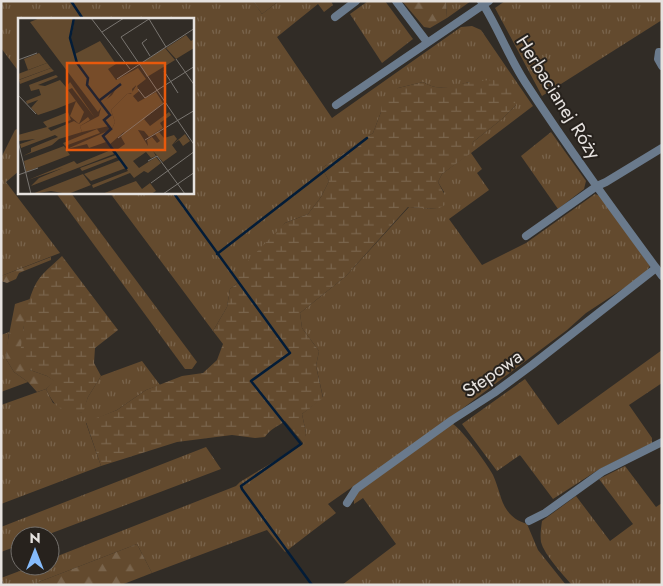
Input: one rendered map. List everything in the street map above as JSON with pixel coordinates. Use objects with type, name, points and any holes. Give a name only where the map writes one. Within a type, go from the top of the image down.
[{"type":"street","points":[[335,17],[356,1]]},
{"type":"street","points":[[396,1],[427,42]]},
{"type":"street","name":"Herbacianej Róży","points":[[336,105],[484,3],[524,80],[662,276]]},
{"type":"street","points":[[659,52],[658,59],[662,66]]},
{"type":"street","points":[[526,236],[597,186],[662,148]]},
{"type":"street","name":"Stepowa","points":[[346,503],[356,489],[452,420],[494,393],[656,268]]},
{"type":"street","points":[[529,522],[602,472],[662,442]]},
{"type":"green space","points":[[1,1],[253,1],[262,14],[279,1],[331,1],[333,5],[324,12],[318,4],[277,37],[332,118],[461,27],[472,26],[481,30],[533,106],[471,153],[482,169],[477,173],[489,190],[449,219],[482,265],[526,243],[595,194],[600,196],[650,266],[644,275],[586,313],[567,330],[438,427],[328,504],[336,513],[285,552],[267,530],[152,573],[137,544],[60,574],[60,555],[236,486],[303,444],[306,433],[302,414],[323,397],[316,366],[319,351],[302,328],[300,313],[346,276],[409,207],[437,209],[444,192],[438,182],[442,174],[470,153],[473,142],[516,105],[469,82],[440,88],[423,82],[398,88],[381,112],[373,133],[322,168],[329,181],[321,197],[308,214],[285,223],[239,282],[230,289],[227,307],[213,331],[111,194],[194,194],[194,18],[18,18],[18,71],[1,48]]},
{"type":"green space","points":[[253,1],[279,1],[262,14]]},
{"type":"green space","points":[[368,1],[385,1],[413,39],[382,63],[350,14]]},
{"type":"green space","points":[[402,1],[446,1],[447,18],[430,28],[424,27]]},
{"type":"green space","points":[[446,1],[471,1],[447,18]]},
{"type":"green space","points":[[505,1],[662,1],[662,20],[542,96],[495,8]]},
{"type":"green space","points":[[494,80],[510,88],[516,105],[473,142],[471,153],[442,174],[438,182],[449,203],[437,209],[408,207],[346,276],[300,313],[302,328],[319,351],[316,366],[323,398],[302,414],[306,433],[304,444],[285,421],[271,430],[265,437],[255,438],[232,435],[177,442],[101,466],[86,422],[117,410],[146,390],[182,376],[203,373],[217,360],[223,344],[213,331],[227,307],[230,289],[239,282],[237,272],[285,223],[308,214],[321,197],[329,181],[322,168],[373,133],[381,112],[383,97],[398,88],[423,82],[441,88],[470,82]]},
{"type":"green space","points":[[18,128],[18,172],[6,182],[60,253],[1,276],[1,158],[15,130]]},
{"type":"green space","points":[[551,132],[586,181],[584,189],[558,209],[521,156]]},
{"type":"green space","points":[[57,194],[72,194],[197,362],[192,369],[185,369]]},
{"type":"green space","points":[[62,256],[118,330],[95,348],[94,363],[101,376],[88,397],[83,413],[64,410],[56,405],[46,389],[54,381],[47,376],[30,370],[20,358],[26,315],[32,292],[42,275]]},
{"type":"green space","points":[[51,257],[51,260],[19,273],[16,279],[7,283],[1,281],[1,276]]},
{"type":"green space","points":[[30,299],[23,330],[30,370],[55,381],[46,389],[37,392],[28,382],[14,372],[6,359],[15,304]]},
{"type":"green space","points":[[9,332],[6,359],[14,372],[28,382],[1,392],[1,335]]},
{"type":"green space","points":[[662,350],[662,383],[629,405],[652,438],[652,443],[598,470],[553,499],[520,455],[497,471],[462,424],[525,379],[558,425]]},
{"type":"green space","points":[[142,361],[160,385],[146,390],[117,410],[86,423],[101,466],[1,504],[1,405],[46,389],[53,403],[82,413],[88,397],[101,376]]},
{"type":"green space","points":[[451,423],[455,425],[480,455],[493,475],[507,510],[512,516],[527,524],[538,550],[566,585],[342,585],[396,544],[363,498],[354,504],[354,495]]},
{"type":"green space","points":[[206,447],[221,469],[60,530],[60,526],[10,526],[10,549],[1,552],[1,527]]},
{"type":"green space","points":[[625,466],[656,507],[662,503],[662,585],[572,585],[554,564],[543,547],[541,542],[542,521],[576,496],[610,541],[633,524],[599,479]]},
{"type":"green space","points":[[137,544],[152,573],[121,585],[31,585],[54,576],[60,576],[60,574]]},
{"type":"green space","points":[[10,575],[54,576],[31,585],[4,585],[1,578]]},
{"type":"waterway","points":[[71,1],[82,18]]},
{"type":"waterway","points":[[217,254],[367,138]]},
{"type":"waterway","points":[[174,194],[290,353],[251,381],[301,444],[241,486],[312,585]]}]
